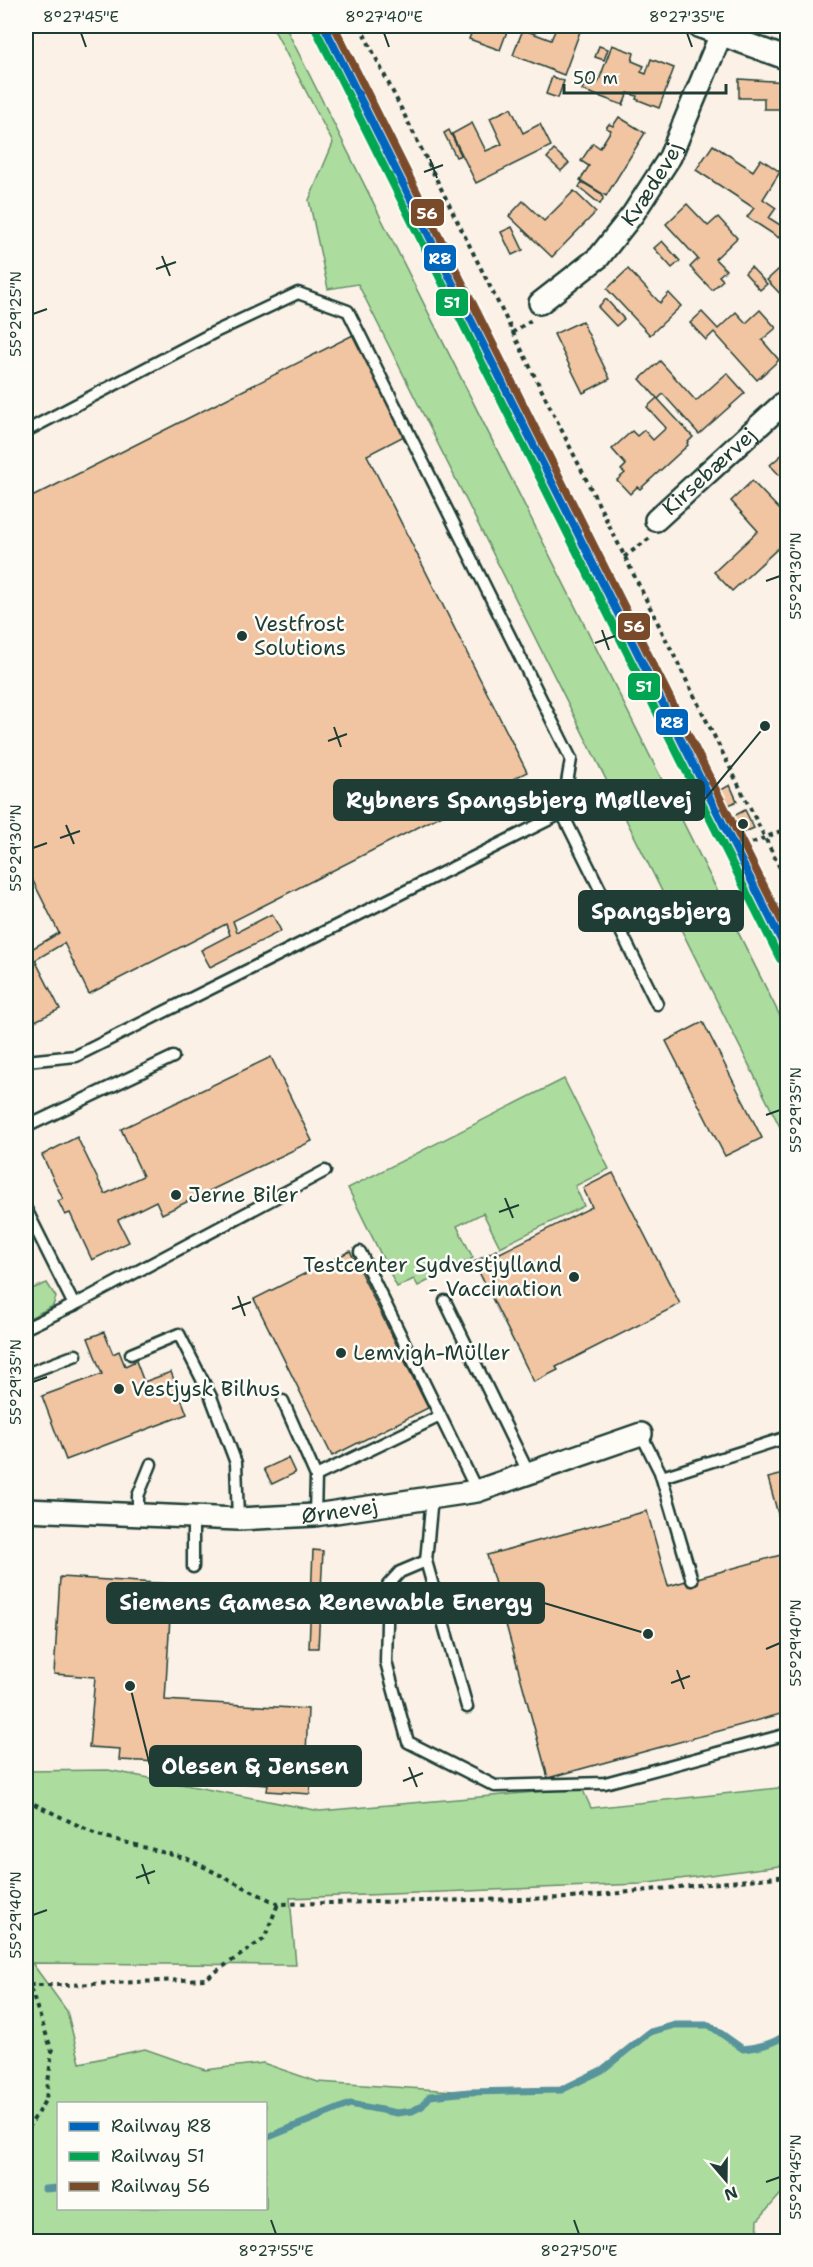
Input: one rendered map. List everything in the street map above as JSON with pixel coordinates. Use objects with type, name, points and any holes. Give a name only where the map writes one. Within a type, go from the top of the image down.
[{"type":"street","points":[[698,26],[788,59]]},
{"type":"street","name":"Kvædevej","points":[[540,303],[599,257],[633,214],[670,157],[721,34]]},
{"type":"street","name":"Kirsebærvej","points":[[656,520],[788,399]]},
{"type":"street","name":"Ørnevej","points":[[26,1510],[238,1519],[315,1515],[477,1491],[641,1434]]},
{"type":"lane","points":[[26,432],[215,332],[298,293],[348,311],[571,759],[562,813],[657,1004]]},
{"type":"lane","points":[[26,1061],[76,1056],[562,813]]},
{"type":"lane","points":[[26,1127],[173,1057]]},
{"type":"lane","points":[[26,1328],[74,1305],[325,1171]]},
{"type":"lane","points":[[26,1209],[74,1305]]},
{"type":"lane","points":[[360,1252],[477,1491]]},
{"type":"lane","points":[[445,1301],[528,1474]]},
{"type":"lane","points":[[131,1354],[179,1334],[211,1397],[236,1463],[238,1519]]},
{"type":"lane","points":[[26,1374],[76,1355]]},
{"type":"lane","points":[[283,1401],[316,1476],[315,1515]]},
{"type":"lane","points":[[316,1476],[440,1416]]},
{"type":"lane","points":[[641,1434],[662,1477],[692,1580]]},
{"type":"lane","points":[[662,1477],[788,1437]]},
{"type":"lane","points":[[138,1515],[138,1496],[151,1464]]},
{"type":"lane","points":[[432,1497],[426,1561],[467,1707]]},
{"type":"lane","points":[[193,1567],[194,1517]]},
{"type":"lane","points":[[426,1561],[400,1572],[388,1584],[386,1662],[408,1742],[495,1786],[605,1782],[788,1734]]},
{"type":"path","points":[[360,26],[788,884]]},
{"type":"path","points":[[624,557],[650,538],[656,520]]},
{"type":"path","points":[[752,843],[788,828]]},
{"type":"path","points":[[26,1800],[98,1835],[188,1859],[278,1904],[570,1898],[788,1876]]},
{"type":"path","points":[[26,2155],[26,2132],[46,2099],[52,2051],[29,1985],[205,1979],[264,1939],[278,1904]]},
{"type":"green space","points":[[272,26],[285,26],[787,1030],[787,1141],[358,284],[328,289],[309,200],[333,143]]},
{"type":"green space","points":[[564,1079],[609,1169],[575,1186],[584,1206],[500,1247],[483,1213],[457,1226],[473,1258],[418,1286],[414,1279],[397,1287],[348,1188]]},
{"type":"green space","points":[[26,1283],[29,1290],[47,1283],[56,1297],[53,1306],[26,1320]]},
{"type":"green space","points":[[108,1770],[320,1811],[582,1788],[591,1808],[787,1787],[787,1865],[641,1884],[290,1898],[296,1965],[32,1963],[67,2011],[80,2063],[145,2049],[205,2070],[263,2063],[318,2082],[469,2092],[561,2090],[602,2070],[650,2032],[675,2025],[709,2025],[743,2049],[766,2044],[787,2033],[787,2187],[758,2220],[757,2241],[26,2241],[26,1771]]},
{"type":"building","points":[[474,26],[509,26],[500,50],[469,39]]},
{"type":"building","points":[[518,26],[529,26],[527,31],[551,40],[557,26],[582,26],[564,75],[513,55],[522,32],[516,29]]},
{"type":"building","points":[[612,45],[634,53],[632,61],[644,66],[641,72],[646,74],[651,59],[674,68],[659,108],[636,99],[637,96],[628,93],[623,105],[582,90],[587,79],[598,83]]},
{"type":"building","points":[[599,46],[608,49],[604,60],[595,57]]},
{"type":"building","points":[[552,77],[564,81],[558,98],[546,94]]},
{"type":"building","points":[[739,79],[788,82],[788,109],[764,109],[764,98],[739,98]]},
{"type":"building","points":[[511,108],[523,133],[540,124],[551,146],[476,183],[452,134],[472,123],[486,151],[502,144],[490,118]]},
{"type":"building","points":[[619,117],[645,133],[606,196],[580,180],[589,166],[581,161],[593,143],[600,148],[611,130],[606,128],[609,124],[613,126]]},
{"type":"building","points":[[449,130],[461,155],[456,157],[444,133]]},
{"type":"building","points":[[713,145],[753,171],[761,159],[780,172],[763,199],[776,208],[769,218],[785,228],[779,238],[747,217],[754,208],[696,170]]},
{"type":"building","points":[[554,150],[569,163],[561,171],[547,158]]},
{"type":"building","points":[[582,182],[602,194],[603,199],[600,204],[579,187]]},
{"type":"building","points":[[574,191],[596,212],[552,257],[509,216],[523,201],[544,221]]},
{"type":"building","points":[[687,204],[708,226],[718,217],[737,238],[715,259],[726,270],[719,276],[723,280],[712,290],[690,267],[698,259],[666,224]]},
{"type":"building","points":[[512,227],[523,250],[512,255],[501,232]]},
{"type":"building","points":[[662,241],[680,261],[672,268],[654,248]]},
{"type":"building","points":[[788,261],[788,302],[767,280]]},
{"type":"building","points":[[751,267],[767,284],[760,290],[745,273]]},
{"type":"building","points":[[628,269],[660,303],[669,293],[681,306],[650,335],[607,289]]},
{"type":"building","points":[[606,299],[624,319],[616,326],[598,307]]},
{"type":"building","points":[[760,310],[776,328],[762,340],[779,360],[757,380],[714,332],[706,340],[690,323],[702,312],[718,329],[736,312],[746,323]]},
{"type":"building","points":[[582,321],[610,379],[583,393],[554,334]]},
{"type":"building","name":"Vestfrost Solutions","points":[[355,334],[406,435],[367,455],[527,772],[233,921],[237,932],[272,914],[281,931],[210,967],[201,950],[230,935],[226,924],[89,994],[64,943],[35,960],[60,1009],[33,1022],[26,1008],[26,941],[30,950],[59,933],[26,867],[26,500]]},
{"type":"building","points":[[660,361],[696,401],[727,373],[745,393],[699,434],[663,394],[658,399],[693,437],[687,443],[688,445],[640,489],[637,487],[630,494],[617,480],[625,473],[621,470],[626,465],[612,449],[632,431],[637,436],[644,430],[653,440],[666,428],[647,407],[657,398],[640,379]]},
{"type":"building","points":[[785,452],[788,455],[788,474],[783,479],[770,465]]},
{"type":"building","points":[[752,481],[781,511],[788,504],[788,539],[732,591],[714,572],[758,531],[731,501]]},
{"type":"building","points":[[730,785],[737,801],[729,805],[721,790]]},
{"type":"building","points":[[745,810],[754,828],[740,834],[732,817]]},
{"type":"building","points":[[703,1022],[762,1138],[725,1156],[666,1041]]},
{"type":"building","points":[[271,1057],[312,1141],[162,1214],[156,1201],[118,1220],[129,1242],[92,1260],[70,1213],[65,1215],[58,1201],[63,1199],[42,1155],[77,1137],[105,1194],[143,1176],[121,1129]]},
{"type":"building","name":"Testcenter Sydvestjylland - Vaccination","points":[[613,1173],[680,1304],[556,1367],[558,1370],[534,1382],[474,1262],[496,1250],[498,1254],[592,1207],[583,1188]]},
{"type":"building","name":"Lemvigh-Müller","points":[[350,1251],[428,1408],[332,1456],[254,1299]]},
{"type":"building","name":"Vestjysk Bilhus","points":[[104,1332],[113,1354],[119,1351],[125,1366],[136,1361],[144,1382],[171,1372],[187,1414],[66,1460],[42,1396],[102,1374],[88,1338]]},
{"type":"building","points":[[288,1458],[295,1473],[272,1484],[264,1469]]},
{"type":"building","points":[[788,1473],[788,1550],[768,1478]]},
{"type":"building","points":[[647,1511],[668,1586],[788,1553],[788,1712],[548,1778],[487,1555]]},
{"type":"building","points":[[313,1550],[323,1551],[318,1648],[309,1648]]},
{"type":"building","points":[[60,1577],[172,1584],[165,1700],[308,1709],[306,1754],[312,1755],[310,1794],[267,1791],[268,1785],[227,1782],[227,1777],[206,1776],[208,1754],[180,1752],[180,1763],[119,1760],[120,1749],[89,1747],[95,1677],[54,1674]]},
{"type":"waterway","points":[[267,2138],[350,2104],[397,2113],[412,2111],[422,2106],[430,2096],[469,2092],[561,2090],[602,2070],[650,2032],[675,2025],[709,2025],[743,2049],[767,2044],[788,2033]]},
{"type":"waterway","points":[[45,2189],[57,2188]]},
{"type":"rail line","name":"R8","points":[[324,26],[788,954]]},
{"type":"rail line","name":"56","points":[[334,26],[788,934]]},
{"type":"rail line","name":"51","points":[[316,30],[780,959]]},
{"type":"place","name":"Vestfrost Solutions","points":[[242,636]]},
{"type":"place","name":"Rybners Spangsbjerg Møllevej","points":[[765,726]]},
{"type":"place","name":"Spangsbjerg","points":[[743,824]]},
{"type":"place","name":"Jerne Biler","points":[[176,1195]]},
{"type":"place","name":"Testcenter Sydvestjylland - Vaccination","points":[[574,1277]]},
{"type":"place","name":"Lemvigh-Müller","points":[[341,1353]]},
{"type":"place","name":"Vestjysk Bilhus","points":[[119,1389]]},
{"type":"place","name":"Siemens Gamesa Renewable Energy","points":[[648,1634]]},
{"type":"place","name":"Olesen & Jensen","points":[[130,1686]]}]
